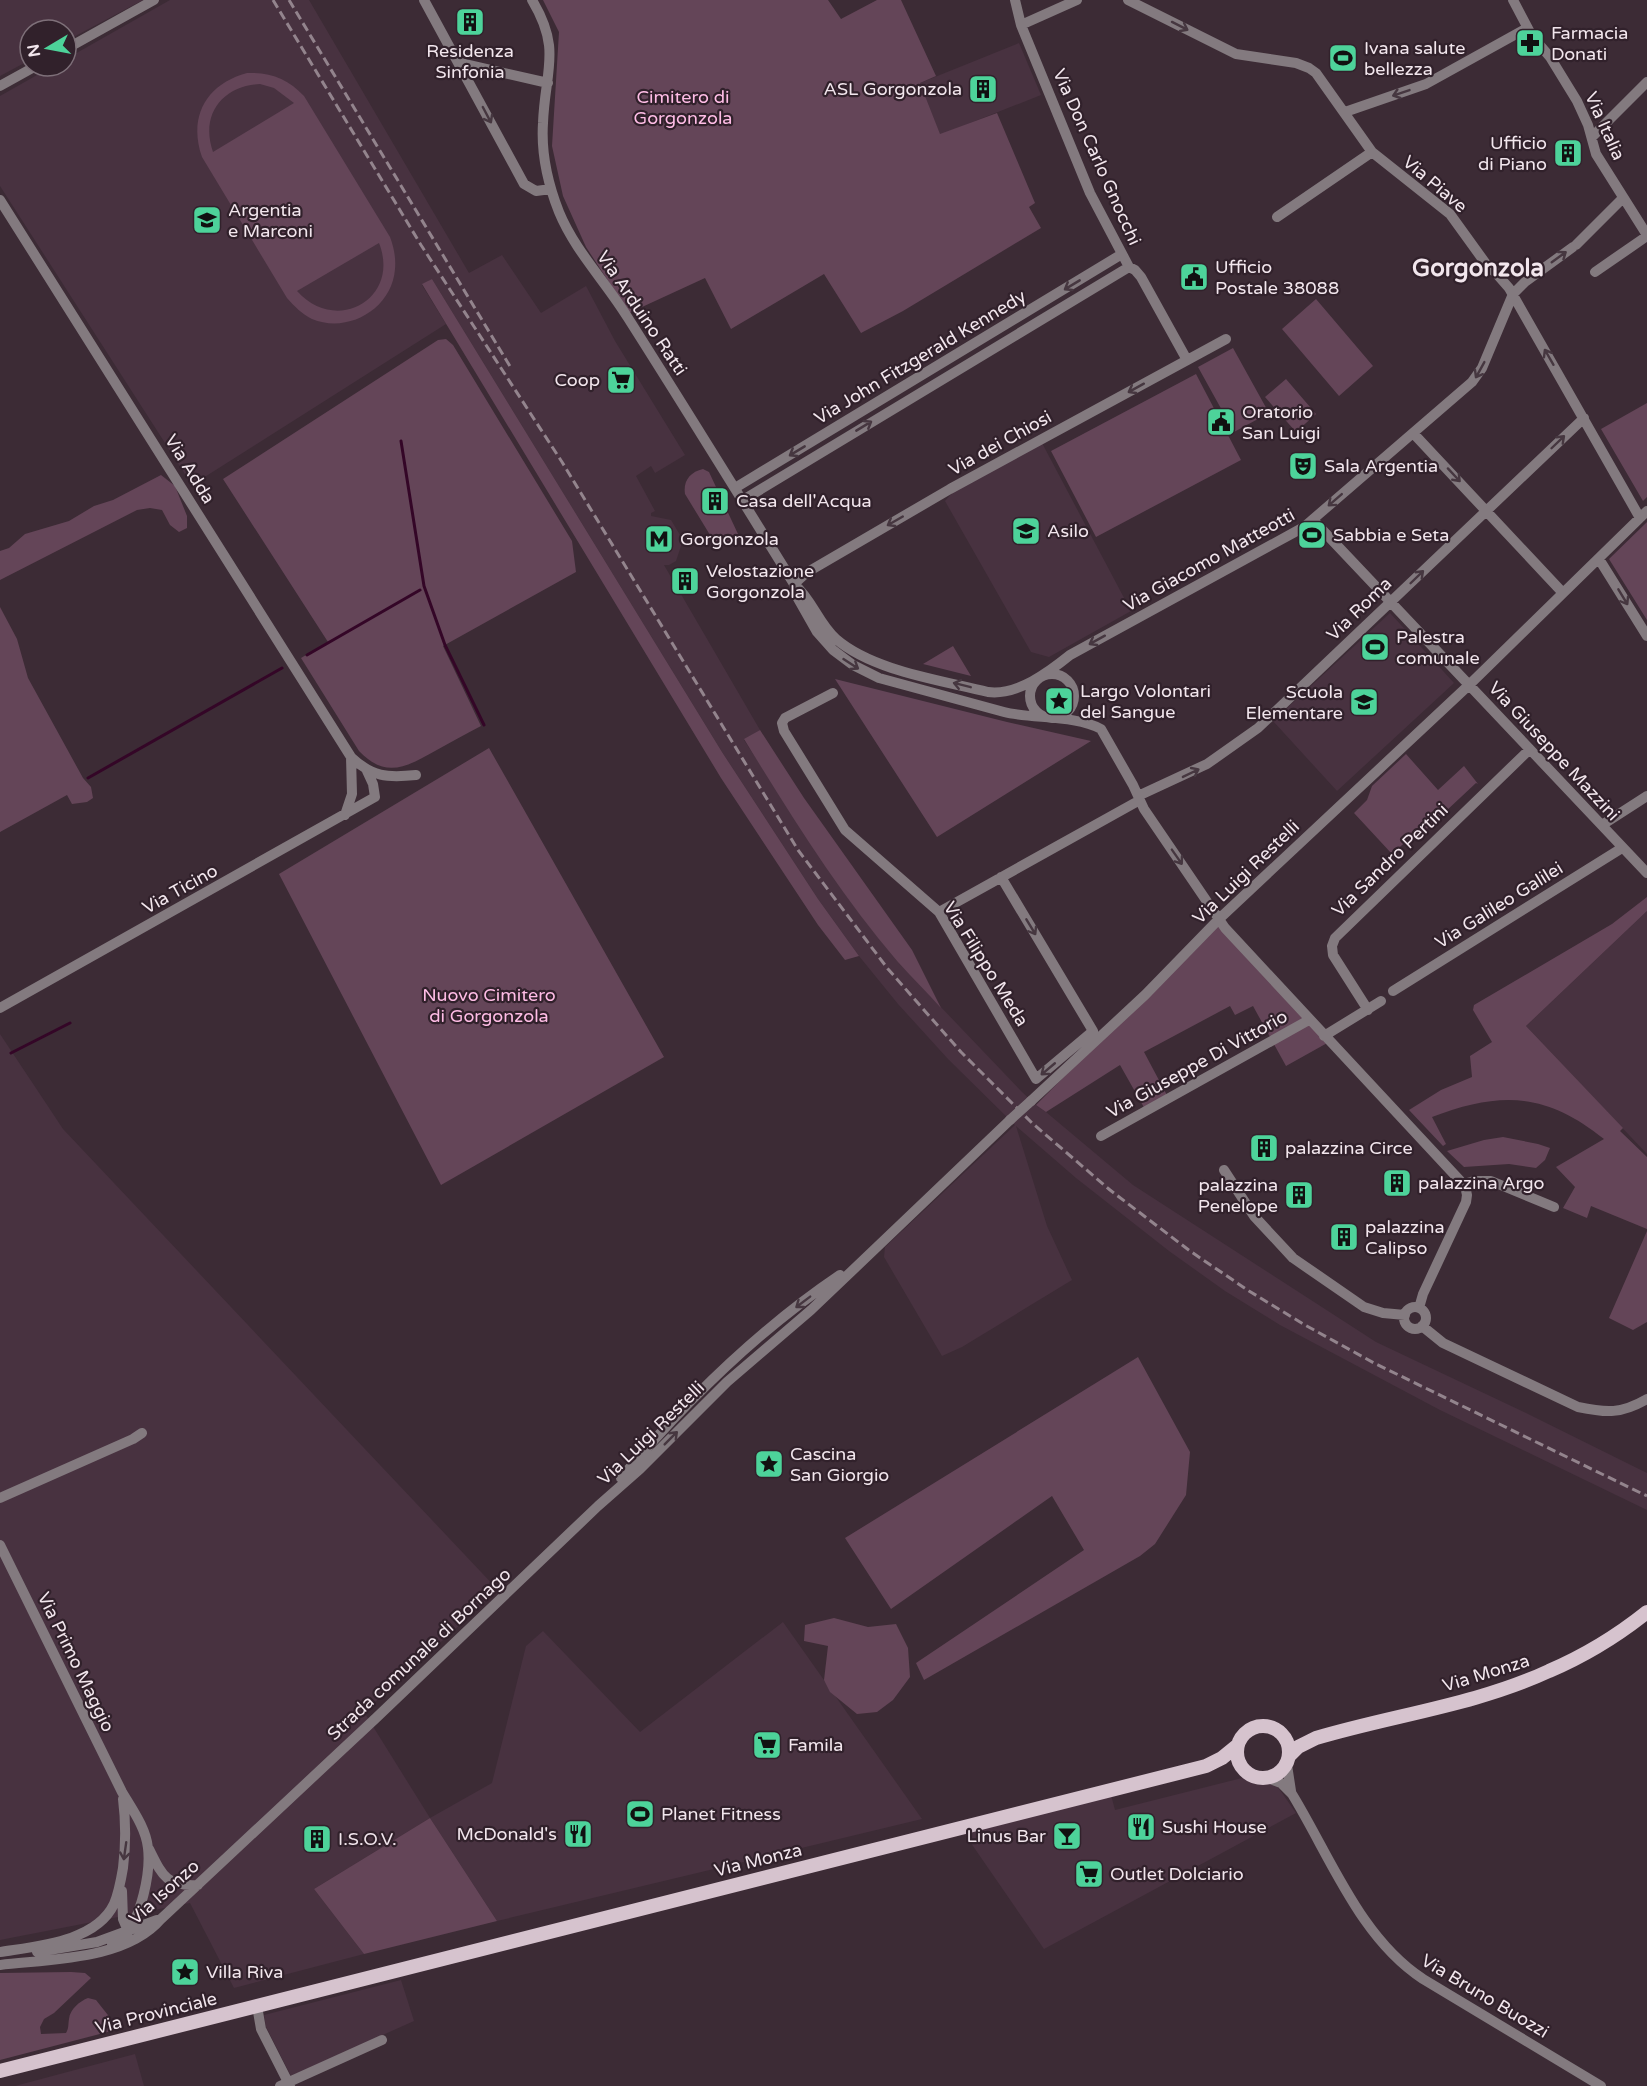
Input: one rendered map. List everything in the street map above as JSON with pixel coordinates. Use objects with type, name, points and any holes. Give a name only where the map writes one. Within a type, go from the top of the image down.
[{"type":"main road","name":"Via Monza","points":[[1206,1766],[1233,1766],[1253,1776],[1268,1778],[1280,1773],[1288,1760],[1304,1744],[1323,1736],[1523,1682],[1582,1655],[1616,1635],[1647,1612]]},
{"type":"main road","name":"Via Monza","points":[[320,1990],[1206,1766],[1222,1758],[1238,1745],[1244,1734],[1258,1726],[1271,1727],[1282,1734],[1299,1737],[1323,1736]]},
{"type":"main road","points":[[1282,1734],[1289,1745],[1288,1760]]},
{"type":"main road","points":[[1238,1745],[1238,1759],[1243,1769]]},
{"type":"main road","name":"Via Provinciale","points":[[0,2071],[320,1990]]},
{"type":"street","points":[[78,42],[154,0]]},
{"type":"street","points":[[424,0],[524,184],[536,191],[551,189]]},
{"type":"street","name":"Via Arduino Ratti","points":[[532,0],[544,20],[549,38],[550,59],[543,139],[551,189],[559,212],[571,236],[623,309],[794,584]]},
{"type":"street","name":"Via Don Carlo Gnocchi","points":[[1015,0],[1021,25],[1090,193],[1129,267],[1135,270],[1140,277],[1187,360]]},
{"type":"street","points":[[1021,25],[1077,0]]},
{"type":"street","name":"Via Piave","points":[[1128,0],[1236,54],[1296,63],[1307,66],[1316,73],[1372,152],[1450,214],[1489,268],[1496,272],[1513,294],[1584,418],[1644,514]]},
{"type":"street","name":"Via Italia","points":[[1513,0],[1527,28],[1550,57],[1577,101],[1592,136],[1596,154],[1647,235]]},
{"type":"street","points":[[1345,112],[1431,82],[1527,28]]},
{"type":"street","points":[[460,63],[548,82]]},
{"type":"street","points":[[0,86],[18,76]]},
{"type":"street","points":[[1592,136],[1647,82]]},
{"type":"street","points":[[1277,217],[1372,152]]},
{"type":"street","points":[[1513,294],[1575,246],[1623,198]]},
{"type":"street","name":"Via Adda","points":[[0,200],[351,757],[367,771]]},
{"type":"street","points":[[1595,272],[1647,235]]},
{"type":"street","name":"Via John Fitzgerald Kennedy","points":[[735,488],[1122,254]]},
{"type":"street","name":"Via John Fitzgerald Kennedy","points":[[743,500],[1129,267]]},
{"type":"street","name":"Via Giacomo Matteotti","points":[[1043,676],[1070,655],[1298,531],[1313,520],[1479,374],[1513,294]]},
{"type":"street","name":"Via dei Chiosi","points":[[794,584],[806,573],[950,489],[1226,339]]},
{"type":"street","name":"Via Roma","points":[[939,912],[1139,798],[1195,771],[1251,734],[1584,418]]},
{"type":"street","points":[[1413,433],[1563,593]]},
{"type":"street","name":"Via Luigi Restelli","points":[[598,1506],[640,1469],[727,1382],[811,1310],[1145,995],[1219,919],[1469,686],[1644,514]]},
{"type":"street","name":"Via Giuseppe Mazzini","points":[[1313,520],[1647,873]]},
{"type":"street","points":[[1599,559],[1647,636]]},
{"type":"street","points":[[794,584],[802,591],[835,638],[848,648],[875,662],[988,692],[1002,693],[1052,674],[1062,676],[1070,683],[1074,693],[1073,702],[1069,710],[1060,716],[1026,717],[879,678],[839,655],[822,638],[796,595],[794,584]]},
{"type":"street","points":[[1043,676],[1036,680],[1032,687],[1030,701],[1038,713],[1051,718]]},
{"type":"street","name":"Via Filippo Meda","points":[[833,693],[785,718],[782,723],[784,730],[845,830],[939,912],[1036,1079],[1093,1031],[1001,877]]},
{"type":"street","name":"Via Giuseppe Di Vittorio","points":[[1051,718],[1097,727],[1139,798],[1225,928],[1464,1184]]},
{"type":"street","name":"Via Sandro Pertini","points":[[1368,1010],[1332,953],[1335,938],[1529,750]]},
{"type":"street","name":"Via Adda","points":[[345,815],[352,794],[351,757]]},
{"type":"street","points":[[367,771],[387,777],[416,775]]},
{"type":"street","points":[[367,771],[373,784],[375,798]]},
{"type":"street","points":[[353,783],[360,790],[375,798]]},
{"type":"street","points":[[1602,825],[1647,796]]},
{"type":"street","name":"Via Ticino","points":[[0,1008],[375,798]]},
{"type":"street","name":"Via Galileo Galilei","points":[[1393,991],[1622,848]]},
{"type":"street","points":[[1324,1036],[1381,1002]]},
{"type":"street","name":"Via Giuseppe Di Vittorio","points":[[1101,1136],[1310,1020]]},
{"type":"street","points":[[1224,1170],[1254,1216],[1293,1258],[1364,1307],[1383,1313],[1405,1315]]},
{"type":"street","points":[[1419,1308],[1423,1294],[1466,1202],[1464,1184],[1476,1180],[1491,1181],[1554,1207]]},
{"type":"street","points":[[1411,1308],[1419,1308],[1426,1316],[1422,1326],[1415,1329],[1409,1327],[1405,1322],[1405,1315],[1411,1308]]},
{"type":"street","points":[[1422,1326],[1443,1343],[1578,1407],[1598,1411],[1621,1411],[1647,1399]]},
{"type":"street","points":[[0,1498],[142,1433]]},
{"type":"street","name":"Strada comunale di Bornago","points":[[262,1825],[598,1506]]},
{"type":"street","name":"Via Primo Maggio","points":[[0,1545],[122,1792],[137,1817],[162,1875],[175,1885],[198,1885]]},
{"type":"street","name":"Via Bruno Buozzi","points":[[1288,1760],[1287,1780],[1292,1794],[1363,1918],[1402,1963],[1431,1984],[1601,2086]]},
{"type":"street","name":"Via Bruno Buozzi","points":[[1268,1778],[1282,1784],[1292,1794]]},
{"type":"street","name":"Via Primo Maggio","points":[[0,1955],[84,1933],[102,1922],[108,1914],[117,1898],[121,1884],[126,1840],[122,1792]]},
{"type":"street","name":"Via Isonzo","points":[[0,1965],[68,1957],[127,1944],[142,1936],[151,1931],[160,1919],[262,1825]]},
{"type":"street","name":"Via Primo Maggio","points":[[128,1931],[140,1907],[147,1875],[148,1847]]},
{"type":"street","name":"Via Primo Maggio","points":[[121,1884],[123,1919],[128,1931]]},
{"type":"street","points":[[0,1955],[97,1942],[160,1919]]},
{"type":"street","points":[[128,1931],[142,1936]]},
{"type":"street","points":[[68,1957],[122,1939],[128,1931]]},
{"type":"street","points":[[257,2006],[261,2029],[286,2085],[382,2040]]},
{"type":"shaded area","points":[[0,0],[143,0],[78,35],[78,18],[18,18],[18,66],[0,76]]},
{"type":"shaded area","points":[[170,0],[309,0],[469,273],[502,255],[541,313],[586,286],[615,341],[685,455],[655,473],[651,466],[636,476],[655,511],[651,513],[651,516],[671,520],[683,540],[676,561],[664,565],[760,730],[744,740],[856,909],[897,961],[1022,1092],[1133,1185],[1376,1342],[1647,1473],[1647,1510],[1440,1410],[1280,1325],[1225,1291],[1169,1251],[1076,1178],[1016,1126],[1047,1226],[1072,1280],[962,1347],[942,1356],[884,1257],[885,1247],[1015,1125],[948,1059],[898,1004],[859,956],[818,899],[722,752],[432,279],[422,285],[446,324],[192,485],[0,186],[0,96],[32,78],[78,78],[78,52]]},
{"type":"shaded area","points":[[1019,43],[1041,95],[940,135],[920,83]]},
{"type":"shaded area","name":"Asilo","points":[[1042,443],[1131,611],[1049,657],[1031,652],[945,501],[952,493]]},
{"type":"shaded area","name":"Scuola Elementare","points":[[1390,613],[1454,683],[1337,791],[1273,721]]},
{"type":"shaded area","points":[[1647,911],[1647,1154],[1526,1026]]},
{"type":"shaded area","points":[[0,1034],[63,1129],[498,1590],[364,1712],[430,1818],[314,1889],[364,1954],[234,1988],[190,1903],[0,1940]]},
{"type":"shaded area","points":[[783,1622],[922,1819],[497,1921],[430,1818],[492,1783],[526,1646],[543,1631],[640,1732]]},
{"type":"shaded area","points":[[1242,1778],[1258,1785],[1275,1783],[1296,1813],[1044,1949],[964,1833],[1111,1795],[1115,1810]]},
{"type":"shaded area","points":[[401,1980],[414,2021],[291,2076],[266,2027],[264,2015]]},
{"type":"shaded area","points":[[135,2054],[144,2086],[15,2086]]},
{"type":"green space","name":"Cimitero di Gorgonzola","points":[[543,0],[828,0],[841,19],[877,0],[901,0],[936,76],[920,83],[940,134],[997,113],[1035,203],[1029,207],[1041,228],[903,311],[861,333],[824,274],[731,329],[705,278],[629,313],[586,247],[563,196],[552,146],[559,32]]},
{"type":"green space","points":[[247,73],[271,75],[292,85],[304,96],[390,237],[395,261],[392,283],[386,296],[366,315],[340,323],[326,323],[312,319],[295,307],[287,298],[202,157],[197,129],[199,116],[211,94],[233,78]],"holes":[[[260,84],[274,88],[294,103],[213,152],[210,126],[217,105],[235,90]],[[379,243],[383,263],[381,280],[373,294],[361,304],[346,310],[329,310],[313,304],[297,291]]]},
{"type":"green space","points":[[432,279],[722,752],[818,899],[859,956],[845,960],[818,925],[721,778],[422,284]]},
{"type":"green space","points":[[1316,299],[1373,366],[1339,396],[1282,329]]},
{"type":"green space","points":[[446,339],[453,345],[572,541],[576,572],[443,646],[481,726],[415,762],[396,768],[387,768],[369,760],[359,751],[301,658],[328,642],[223,479],[438,340]]},
{"type":"green space","points":[[1233,348],[1269,413],[1234,432],[1198,367]]},
{"type":"green space","points":[[1196,374],[1241,460],[1096,537],[1051,451]]},
{"type":"green space","points":[[1286,379],[1316,414],[1296,432],[1265,397]]},
{"type":"green space","points":[[1647,403],[1647,497],[1643,501],[1601,429]]},
{"type":"green space","points":[[703,469],[709,472],[738,534],[733,543],[718,548],[685,494],[688,478],[694,472]]},
{"type":"green space","points":[[161,475],[175,486],[187,516],[187,528],[179,532],[170,525],[162,510],[150,508],[137,510],[0,580],[0,551],[9,548],[25,534],[69,521],[94,506],[113,500]]},
{"type":"green space","points":[[1647,522],[1647,620],[1609,559]]},
{"type":"green space","points":[[0,607],[17,639],[28,678],[83,778],[91,787],[93,798],[87,802],[72,804],[67,795],[0,832]]},
{"type":"green space","points":[[953,646],[971,676],[923,664]]},
{"type":"green space","points":[[835,679],[1007,722],[1091,741],[937,837]]},
{"type":"green space","points":[[760,730],[804,798],[912,950],[941,1008],[876,935],[835,881],[798,825],[744,739]]},
{"type":"green space","name":"Nuovo Cimitero di Gorgonzola","points":[[489,748],[664,1057],[441,1185],[279,874]]},
{"type":"green space","points":[[1406,754],[1438,790],[1464,766],[1478,784],[1476,783],[1415,840],[1411,837],[1392,854],[1354,813],[1367,800],[1372,786]]},
{"type":"green space","points":[[1647,897],[1647,911],[1526,1026],[1623,1128],[1620,1131],[1647,1157],[1647,1229],[1591,1206],[1587,1218],[1563,1208],[1575,1187],[1556,1167],[1604,1139],[1583,1123],[1562,1112],[1522,1101],[1501,1100],[1457,1109],[1432,1117],[1446,1144],[1443,1146],[1409,1110],[1441,1090],[1472,1077],[1470,1056],[1492,1042],[1473,1010],[1474,1005],[1612,924]]},
{"type":"green space","points":[[1221,919],[1329,1042],[1286,1066],[1253,1006],[1235,1015],[1230,1006],[1144,1052],[1169,1099],[1146,1111],[1120,1065],[1046,1112],[1036,1105]]},
{"type":"green space","points":[[1503,1137],[1550,1148],[1545,1160],[1536,1168],[1509,1164],[1464,1167],[1447,1151],[1484,1140]]},
{"type":"green space","points":[[1647,1231],[1647,1322],[1633,1330],[1609,1318]]},
{"type":"green space","points":[[1138,1357],[1190,1452],[1186,1495],[1155,1544],[1140,1556],[924,1680],[916,1663],[1084,1550],[1052,1496],[891,1609],[845,1538]]},
{"type":"green space","points":[[834,1618],[868,1627],[896,1624],[908,1648],[910,1677],[893,1700],[877,1712],[857,1714],[830,1692],[824,1680],[828,1646],[804,1641],[805,1625]]},
{"type":"green space","points":[[430,1818],[497,1921],[364,1954],[314,1889]]},
{"type":"green space","points":[[0,1973],[85,1973],[91,1978],[54,2013],[44,2019],[40,2027],[41,2034],[66,2033],[71,2012],[79,2003],[88,1998],[96,2000],[119,2029],[0,2060]]},
{"type":"waterway","points":[[401,441],[424,586],[445,645],[484,725]]},
{"type":"waterway","points":[[307,655],[420,590]]},
{"type":"waterway","points":[[88,778],[282,668]]},
{"type":"waterway","points":[[11,1053],[70,1023]]},
{"type":"railway","points":[[273,0],[421,245],[562,462],[798,850],[888,969],[961,1052],[1032,1123],[1110,1190],[1190,1251],[1249,1291],[1374,1363],[1647,1496]]},
{"type":"railway","points":[[289,0],[511,368]]},
{"type":"place","name":"Residenza Sinfonia","points":[[470,22]]},
{"type":"place","name":"Farmacia Donati","points":[[1530,43]]},
{"type":"place","name":"Ivana salute bellezza","points":[[1343,58]]},
{"type":"place","name":"ASL Gorgonzola","points":[[983,89]]},
{"type":"place","name":"Ufficio di Piano","points":[[1568,153]]},
{"type":"place","name":"Argentia e Marconi","points":[[207,220]]},
{"type":"place","name":"Ufficio Postale 38088","points":[[1194,277]]},
{"type":"place","name":"Coop","points":[[621,380]]},
{"type":"place","name":"Oratorio San Luigi","points":[[1221,422]]},
{"type":"place","name":"Sala Argentia","points":[[1303,466]]},
{"type":"place","name":"Casa dell'Acqua","points":[[715,501]]},
{"type":"place","name":"Asilo","points":[[1026,531]]},
{"type":"place","name":"Sabbia e Seta","points":[[1312,535]]},
{"type":"place","name":"Gorgonzola","points":[[659,539]]},
{"type":"place","name":"Velostazione Gorgonzola","points":[[685,581]]},
{"type":"place","name":"Palestra comunale","points":[[1375,647]]},
{"type":"place","name":"Largo Volontari del Sangue","points":[[1059,701]]},
{"type":"place","name":"Scuola Elementare","points":[[1364,702]]},
{"type":"place","name":"palazzina Circe","points":[[1264,1148]]},
{"type":"place","name":"palazzina Argo","points":[[1397,1183]]},
{"type":"place","name":"palazzina Penelope","points":[[1299,1195]]},
{"type":"place","name":"palazzina Calipso","points":[[1344,1237]]},
{"type":"place","name":"Cascina San Giorgio","points":[[769,1464]]},
{"type":"place","name":"Famila","points":[[767,1745]]},
{"type":"place","name":"Planet Fitness","points":[[640,1814]]},
{"type":"place","name":"Sushi House","points":[[1141,1827]]},
{"type":"place","name":"McDonald's","points":[[578,1834]]},
{"type":"place","name":"Linus Bar","points":[[1067,1836]]},
{"type":"place","name":"I.S.O.V.","points":[[317,1839]]},
{"type":"place","name":"Outlet Dolciario","points":[[1089,1874]]},
{"type":"place","name":"Villa Riva","points":[[185,1972]]},
{"type":"district","name":"Gorgonzola","points":[[1478,268]]}]
